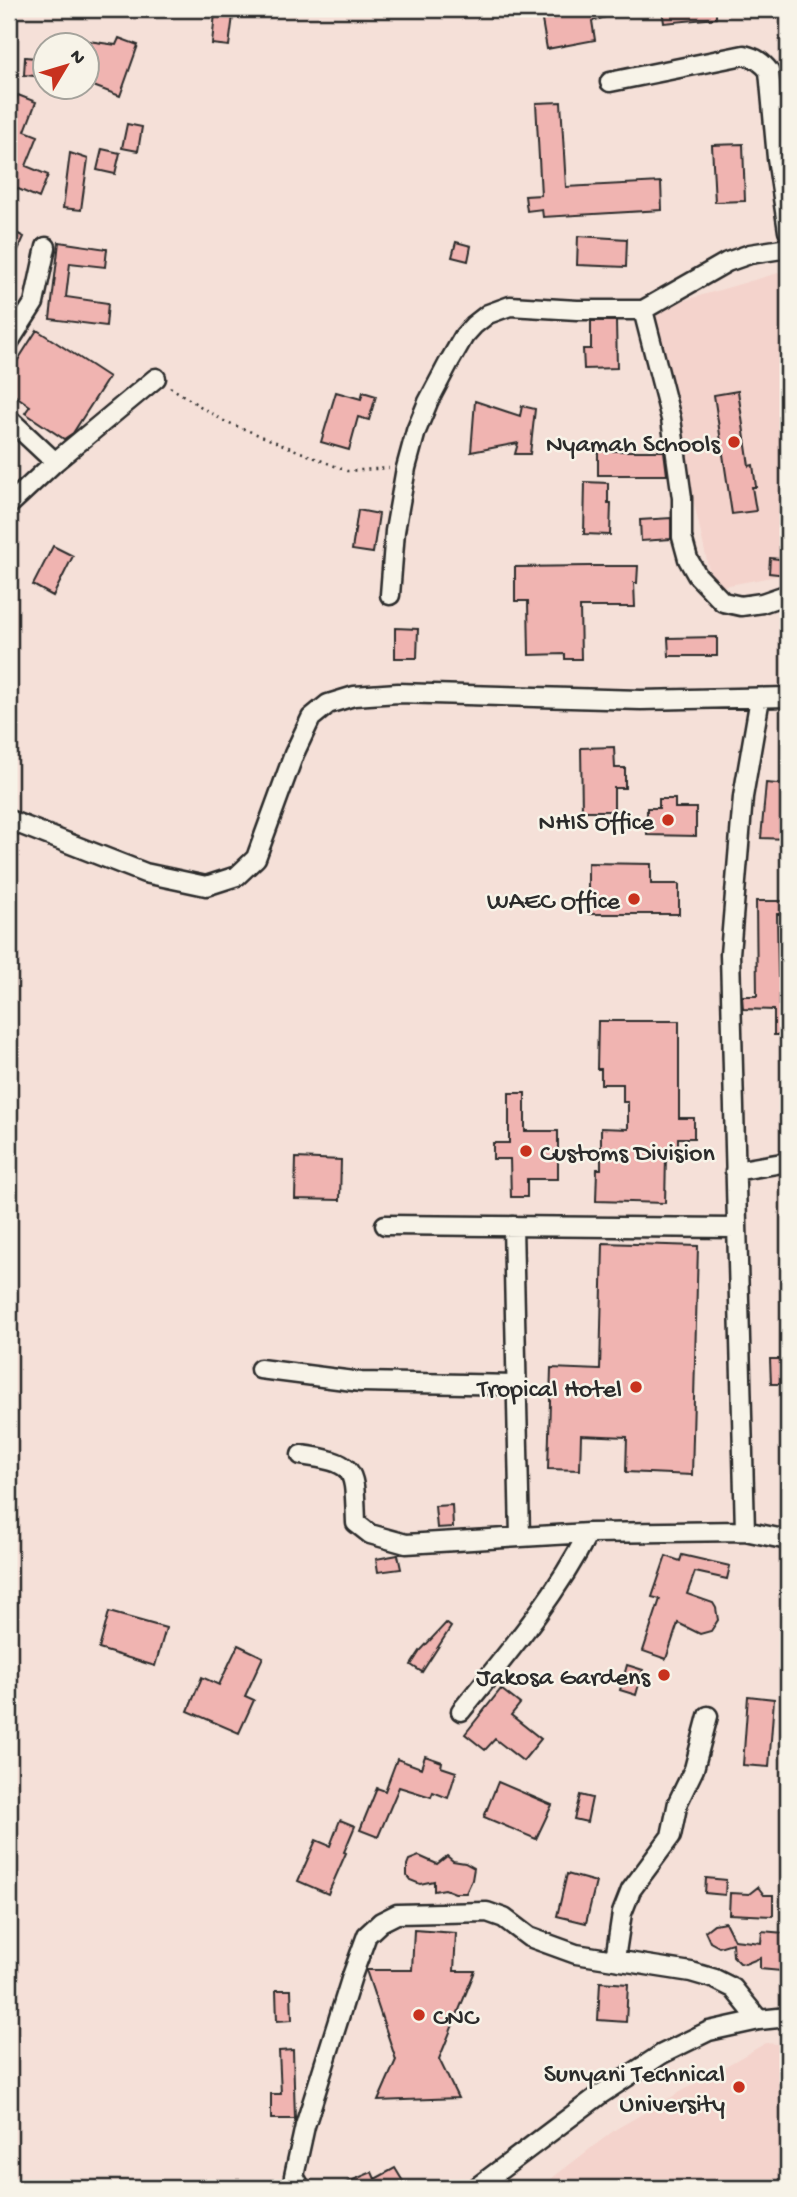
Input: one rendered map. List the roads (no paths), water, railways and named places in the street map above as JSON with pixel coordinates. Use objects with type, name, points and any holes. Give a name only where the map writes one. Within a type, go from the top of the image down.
[{"type":"street","points":[[610,82],[744,55],[754,57],[763,64],[769,71],[777,158],[788,231]]},
{"type":"street","points":[[9,342],[34,303],[46,247]]},
{"type":"street","points":[[390,595],[395,531],[406,468],[416,431],[428,402],[464,337],[488,314],[510,306],[643,310],[727,262],[750,254],[788,248]]},
{"type":"street","points":[[643,310],[671,419],[682,498],[682,537],[688,559],[710,591],[723,602],[741,606],[762,603],[788,594]]},
{"type":"street","points":[[9,505],[55,462],[156,378]]},
{"type":"street","points":[[9,419],[55,462]]},
{"type":"street","points":[[9,820],[145,873],[206,886],[237,876],[256,858],[294,754],[311,718],[328,704],[354,696],[398,693],[641,701],[788,697]]},
{"type":"street","points":[[745,1531],[730,954],[743,797],[760,698]]},
{"type":"street","points":[[735,1171],[788,1162]]},
{"type":"street","points":[[385,1225],[736,1228]]},
{"type":"street","points":[[513,1226],[520,1537]]},
{"type":"street","points":[[260,1369],[361,1382],[517,1385]]},
{"type":"street","points":[[301,1455],[333,1460],[347,1468],[355,1485],[356,1524],[370,1534],[405,1544],[588,1533],[745,1531],[788,1540]]},
{"type":"street","points":[[461,1711],[543,1608],[588,1533]]},
{"type":"street","points":[[615,1958],[622,1913],[631,1890],[671,1836],[678,1802],[694,1769],[708,1716]]},
{"type":"street","points":[[301,2188],[294,2176],[305,2126],[352,1976],[367,1935],[381,1922],[397,1914],[487,1912],[504,1918],[529,1937],[576,1954],[615,1958],[715,1979],[733,1988],[759,2020]]},
{"type":"street","points":[[476,2188],[598,2096],[662,2054],[709,2031],[759,2020],[788,2017]]},
{"type":"place","name":"Nyamah Schools","points":[[734,442]]},
{"type":"place","name":"NHIS Office","points":[[668,820]]},
{"type":"place","name":"WAEC Office","points":[[634,899]]},
{"type":"place","name":"Customs Division","points":[[526,1151]]},
{"type":"place","name":"Tropical Hotel","points":[[636,1387]]},
{"type":"place","name":"Jakosa Gardens","points":[[664,1675]]},
{"type":"place","name":"CNC","points":[[419,2015]]},
{"type":"place","name":"Sunyani Technical University","points":[[739,2087]]}]
